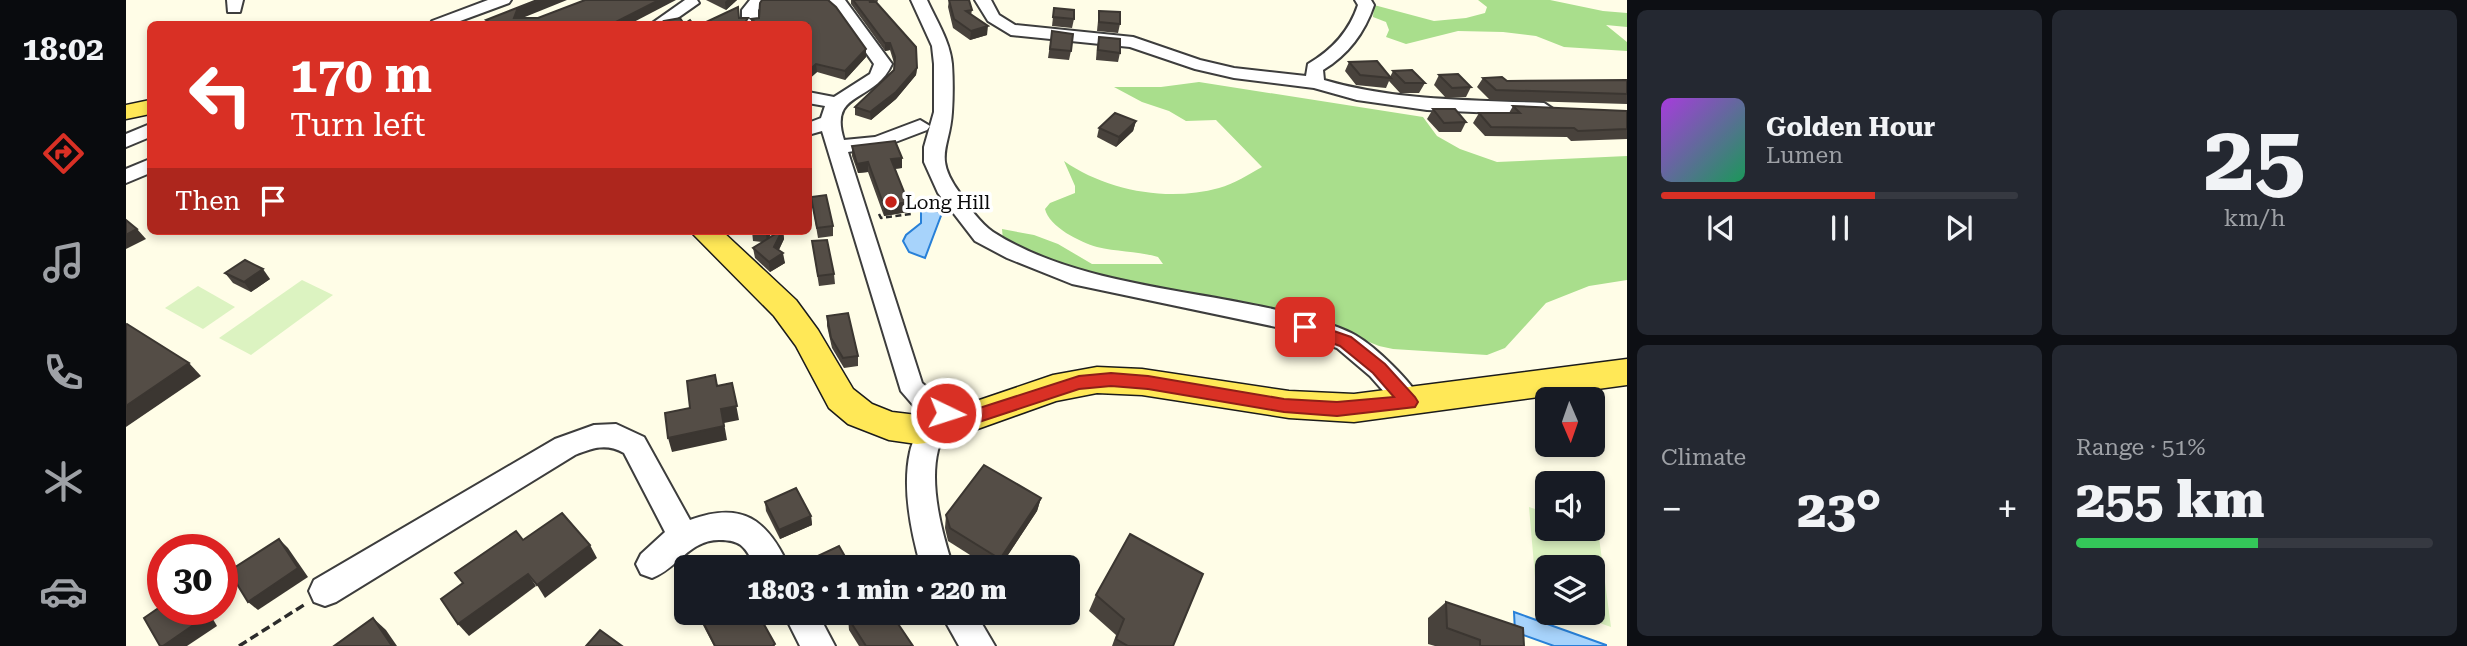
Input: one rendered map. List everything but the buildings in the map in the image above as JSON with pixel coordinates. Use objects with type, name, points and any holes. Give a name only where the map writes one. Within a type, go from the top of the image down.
[{"type":"main road","points":[[126,112],[147,108]]},
{"type":"main road","points":[[714,235],[768,291],[807,337],[839,400],[874,422],[907,432],[949,425],[1079,383],[1111,379],[1297,407],[1337,409],[1409,402],[1627,372]]},
{"type":"street","points":[[446,21],[503,0]]},
{"type":"street","points":[[750,21],[750,10],[758,0]]},
{"type":"street","points":[[919,0],[940,46],[943,64],[943,112],[934,147],[934,162],[947,193],[984,236],[1016,253],[1080,278],[1284,320],[1346,341],[1379,369],[1409,402]]},
{"type":"street","points":[[983,0],[987,12],[997,23],[1012,30],[1133,42],[1195,64],[1234,73],[1316,83],[1357,95],[1427,104],[1560,109]]},
{"type":"street","points":[[1316,83],[1314,68],[1328,61],[1357,30],[1366,5],[1363,0]]},
{"type":"street","points":[[824,119],[877,77],[883,64],[843,3]]},
{"type":"street","points":[[665,21],[691,4]]},
{"type":"street","points":[[812,97],[822,98],[824,119],[837,147],[912,386],[949,425],[925,449],[924,502],[933,555]]},
{"type":"street","points":[[837,147],[878,142],[920,125]]},
{"type":"street","points":[[126,141],[147,131]]},
{"type":"street","points":[[126,177],[147,166]]},
{"type":"street","points":[[325,591],[565,447],[594,436],[616,435],[634,444],[683,536]]},
{"type":"street","points":[[652,564],[683,536],[710,526],[739,526],[755,537],[766,555]]},
{"type":"street","points":[[806,625],[818,646]]},
{"type":"street","points":[[964,625],[978,646]]},
{"type":"path","points":[[879,214],[881,218],[911,214],[909,208],[928,206]]},
{"type":"path","points":[[239,646],[325,591]]},
{"type":"green space","points":[[1478,0],[1550,0],[1627,13],[1627,27],[1606,25],[1627,42],[1627,51],[1564,47],[1536,36],[1503,32],[1458,31],[1406,44],[1386,37],[1389,30],[1386,22],[1373,17],[1374,5],[1434,21],[1466,18],[1485,13],[1487,7]]},
{"type":"green space","points":[[1199,82],[1423,117],[1437,136],[1460,149],[1497,162],[1627,156],[1627,280],[1589,286],[1546,303],[1505,348],[1487,355],[1393,349],[1352,335],[1081,274],[1003,240],[1002,229],[1034,235],[1058,244],[1092,264],[1163,264],[1158,257],[1105,249],[1082,241],[1052,222],[1045,209],[1050,203],[1075,193],[1075,186],[1064,161],[1099,180],[1159,194],[1219,188],[1262,167],[1216,120],[1186,121],[1114,87],[1161,87]]},
{"type":"green space","points":[[302,280],[333,295],[251,355],[219,338]]},
{"type":"green space","points":[[198,286],[235,307],[203,329],[165,308]]},
{"type":"green space","points":[[1529,507],[1535,509],[1535,541],[1599,541],[1601,555],[1535,555],[1535,577]]},
{"type":"green space","points":[[1605,582],[1611,627],[1605,625]]},
{"type":"water","points":[[921,208],[942,213],[925,258],[909,252],[903,241],[906,235],[921,223]]},
{"type":"water","points":[[1514,612],[1535,620],[1535,625],[1550,625],[1606,646],[1554,646],[1515,632]]},
{"type":"place","name":"Long Hill","points":[[891,202]]},
{"type":"route","points":[[946,413],[964,420],[1046,392],[1079,383],[1111,379],[1284,405],[1337,409],[1409,402],[1379,369],[1346,341],[1305,327]]}]
